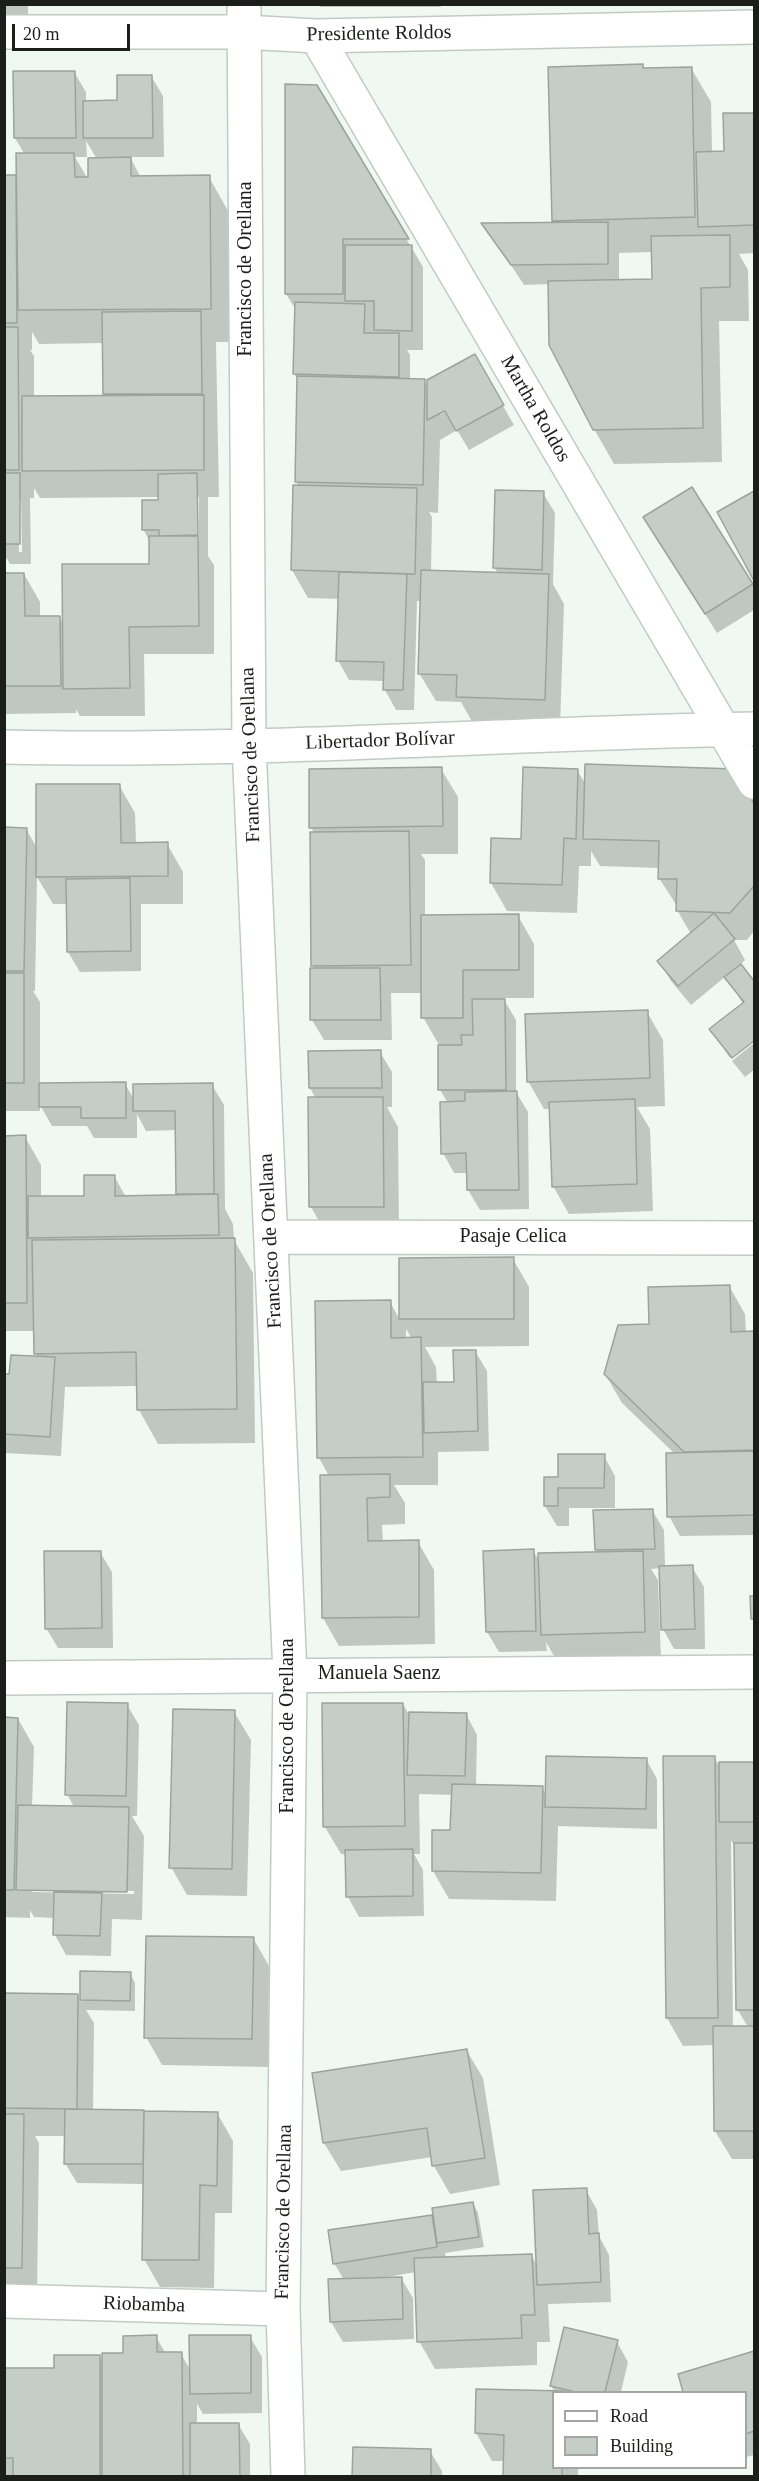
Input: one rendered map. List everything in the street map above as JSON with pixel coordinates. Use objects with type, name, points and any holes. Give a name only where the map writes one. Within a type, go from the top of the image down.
[{"type":"street","name":"Presidente Roldos","points":[[4,32],[244,18],[316,36],[754,27]]},
{"type":"street","name":"Francisco de Orellana","points":[[244,18],[249,745],[290,1674],[283,2309],[288,2476]]},
{"type":"street","name":"Martha Roldos","points":[[316,36],[754,782]]},
{"type":"street","name":"Libertador Bolívar","points":[[4,747],[249,745],[754,729]]},
{"type":"street","name":"Pasaje Celica","points":[[271,1237],[754,1238]]},
{"type":"street","name":"Manuela Saenz","points":[[4,1678],[754,1672]]},
{"type":"street","name":"Riobamba","points":[[4,2301],[283,2309]]},
{"type":"building","points":[[643,64],[643,68],[692,67],[695,217],[552,221],[548,67]]},
{"type":"building","points":[[13,71],[75,71],[76,138],[14,138]]},
{"type":"building","points":[[117,75],[152,75],[153,138],[83,138],[83,101],[117,100]]},
{"type":"building","points":[[285,84],[317,85],[409,239],[343,239],[343,294],[285,294]]},
{"type":"building","points":[[723,113],[754,113],[754,225],[698,227],[696,152],[724,151]]},
{"type":"building","points":[[16,153],[74,153],[75,177],[88,177],[88,158],[131,157],[131,176],[210,175],[211,309],[18,310]]},
{"type":"building","points":[[4,175],[16,175],[17,323],[4,323]]},
{"type":"building","points":[[608,222],[608,264],[511,265],[481,223]]},
{"type":"building","points":[[730,235],[730,287],[701,288],[703,428],[593,430],[549,345],[548,281],[652,279],[651,236]]},
{"type":"building","points":[[345,245],[412,245],[412,331],[374,330],[374,301],[345,301]]},
{"type":"building","points":[[295,302],[365,304],[364,333],[399,333],[399,377],[293,374]]},
{"type":"building","points":[[201,311],[202,394],[103,394],[102,312]]},
{"type":"building","points":[[4,327],[18,327],[19,470],[4,470]]},
{"type":"building","points":[[475,354],[504,405],[456,431],[445,411],[427,420],[427,380]]},
{"type":"building","points":[[297,376],[425,379],[423,485],[295,482]]},
{"type":"building","points":[[204,395],[204,470],[22,471],[22,396]]},
{"type":"building","points":[[4,473],[20,473],[20,544],[4,544]]},
{"type":"building","points":[[197,473],[198,535],[159,536],[159,530],[142,530],[142,500],[158,500],[158,474]]},
{"type":"building","points":[[293,485],[417,488],[415,574],[291,570]]},
{"type":"building","points":[[692,487],[753,584],[705,614],[643,517]]},
{"type":"building","points":[[495,490],[544,491],[542,570],[493,568]]},
{"type":"building","points":[[754,491],[754,581],[717,512]]},
{"type":"building","points":[[149,536],[198,536],[199,626],[129,627],[130,688],[63,689],[62,564],[149,564]]},
{"type":"building","points":[[421,570],[549,574],[545,700],[456,697],[457,675],[418,674]]},
{"type":"building","points":[[339,572],[407,574],[403,690],[383,690],[384,662],[336,661]]},
{"type":"building","points":[[4,573],[24,573],[25,616],[60,616],[61,686],[4,686]]},
{"type":"building","points":[[585,764],[735,769],[754,804],[754,886],[730,913],[676,911],[677,879],[658,879],[659,841],[583,839]]},
{"type":"building","points":[[442,767],[443,826],[309,828],[309,769]]},
{"type":"building","points":[[523,767],[578,769],[576,839],[564,838],[562,885],[490,883],[491,838],[521,839]]},
{"type":"building","points":[[36,784],[120,784],[121,843],[168,842],[168,876],[36,877]]},
{"type":"building","points":[[4,827],[27,828],[24,971],[4,971]]},
{"type":"building","points":[[409,831],[411,965],[311,966],[310,832]]},
{"type":"building","points":[[130,878],[131,951],[67,952],[66,879]]},
{"type":"building","points":[[714,913],[735,939],[678,986],[657,961]]},
{"type":"building","points":[[519,914],[519,970],[463,970],[463,1018],[421,1018],[421,915]]},
{"type":"building","points":[[741,964],[754,981],[754,1041],[732,1058],[709,1029],[744,1002],[724,977]]},
{"type":"building","points":[[310,968],[380,968],[381,1020],[310,1020]]},
{"type":"building","points":[[4,973],[24,973],[24,1083],[4,1083]]},
{"type":"building","points":[[472,999],[505,999],[506,1090],[438,1090],[438,1045],[462,1045],[461,1035],[473,1035]]},
{"type":"building","points":[[648,1010],[650,1078],[527,1082],[525,1014]]},
{"type":"building","points":[[381,1050],[382,1088],[309,1088],[308,1051]]},
{"type":"building","points":[[126,1082],[126,1118],[81,1118],[81,1107],[39,1107],[39,1083]]},
{"type":"building","points":[[213,1083],[214,1194],[176,1194],[175,1111],[133,1111],[133,1084]]},
{"type":"building","points":[[517,1091],[519,1190],[467,1190],[466,1153],[441,1154],[440,1102],[465,1101],[465,1092]]},
{"type":"building","points":[[308,1097],[383,1097],[384,1207],[309,1207]]},
{"type":"building","points":[[635,1099],[637,1184],[552,1187],[549,1102]]},
{"type":"building","points":[[26,1135],[27,1303],[4,1303],[4,1136]]},
{"type":"building","points":[[84,1175],[115,1175],[115,1196],[218,1194],[219,1235],[28,1238],[28,1196],[84,1196]]},
{"type":"building","points":[[235,1238],[237,1409],[137,1410],[136,1352],[34,1354],[32,1240]]},
{"type":"building","points":[[514,1257],[514,1319],[399,1319],[399,1258]]},
{"type":"building","points":[[730,1285],[731,1332],[754,1331],[754,1450],[684,1452],[604,1374],[618,1325],[649,1324],[648,1287]]},
{"type":"building","points":[[391,1300],[391,1338],[421,1337],[423,1457],[317,1458],[315,1301]]},
{"type":"building","points":[[453,1350],[476,1350],[478,1431],[424,1433],[423,1382],[454,1382]]},
{"type":"building","points":[[11,1355],[55,1357],[50,1437],[4,1434],[4,1374],[9,1374]]},
{"type":"building","points":[[754,1451],[754,1515],[667,1517],[666,1453]]},
{"type":"building","points":[[558,1454],[605,1454],[604,1488],[558,1488],[558,1506],[544,1506],[544,1477],[558,1477]]},
{"type":"building","points":[[390,1474],[390,1497],[367,1498],[368,1541],[419,1540],[419,1617],[322,1618],[320,1475]]},
{"type":"building","points":[[653,1509],[655,1549],[595,1550],[593,1510]]},
{"type":"building","points":[[534,1549],[536,1631],[486,1632],[483,1551]]},
{"type":"building","points":[[44,1551],[101,1551],[102,1628],[45,1629]]},
{"type":"building","points":[[643,1551],[645,1632],[541,1635],[538,1553]]},
{"type":"building","points":[[693,1565],[695,1629],[661,1630],[659,1566]]},
{"type":"building","points":[[750,1596],[754,1596],[754,1619],[751,1619]]},
{"type":"building","points":[[67,1702],[128,1703],[126,1796],[65,1795]]},
{"type":"building","points":[[322,1703],[403,1703],[405,1826],[323,1827]]},
{"type":"building","points":[[173,1709],[235,1710],[232,1869],[169,1868]]},
{"type":"building","points":[[409,1712],[467,1713],[465,1776],[407,1775]]},
{"type":"building","points":[[4,1717],[18,1718],[14,1890],[4,1890]]},
{"type":"building","points":[[546,1756],[647,1758],[646,1809],[545,1807]]},
{"type":"building","points":[[663,1756],[715,1756],[718,2018],[666,2018]]},
{"type":"building","points":[[719,1762],[754,1762],[754,1822],[719,1822]]},
{"type":"building","points":[[452,1784],[543,1786],[541,1873],[432,1871],[432,1830],[450,1830]]},
{"type":"building","points":[[18,1805],[129,1807],[127,1892],[16,1890]]},
{"type":"building","points":[[734,1843],[754,1843],[754,2010],[736,2010]]},
{"type":"building","points":[[413,1849],[413,1896],[346,1897],[345,1850]]},
{"type":"building","points":[[54,1892],[102,1893],[100,1936],[53,1935]]},
{"type":"building","points":[[146,1936],[254,1937],[252,2039],[144,2038]]},
{"type":"building","points":[[80,1971],[131,1972],[130,2001],[80,2000]]},
{"type":"building","points":[[4,1993],[78,1994],[77,2109],[4,2108]]},
{"type":"building","points":[[713,2026],[754,2026],[754,2131],[714,2131]]},
{"type":"building","points":[[467,2049],[485,2158],[432,2166],[427,2128],[323,2143],[312,2073]]},
{"type":"building","points":[[65,2109],[144,2110],[143,2164],[64,2164]]},
{"type":"building","points":[[144,2111],[218,2112],[217,2186],[200,2185],[199,2260],[142,2260]]},
{"type":"building","points":[[4,2114],[24,2114],[22,2268],[4,2268]]},
{"type":"building","points":[[587,2188],[589,2234],[599,2233],[601,2282],[537,2285],[533,2190]]},
{"type":"building","points":[[473,2202],[479,2237],[437,2243],[432,2208]]},
{"type":"building","points":[[432,2215],[437,2247],[333,2264],[328,2230]]},
{"type":"building","points":[[532,2254],[535,2315],[521,2315],[522,2338],[417,2342],[414,2258]]},
{"type":"building","points":[[402,2277],[403,2319],[330,2322],[328,2279]]},
{"type":"building","points":[[564,2327],[618,2340],[605,2391],[572,2391],[550,2386]]},
{"type":"building","points":[[157,2335],[157,2352],[182,2352],[183,2476],[102,2476],[102,2353],[123,2353],[123,2336]]},
{"type":"building","points":[[189,2335],[251,2335],[251,2393],[190,2394]]},
{"type":"building","points":[[754,2351],[754,2431],[747,2434],[747,2391],[683,2391],[678,2374]]},
{"type":"building","points":[[54,2355],[100,2355],[100,2476],[13,2476],[13,2458],[4,2458],[4,2368],[54,2368]]},
{"type":"building","points":[[476,2389],[564,2391],[552,2391],[552,2469],[562,2469],[562,2476],[503,2476],[504,2435],[475,2433]]},
{"type":"building","points":[[190,2423],[239,2423],[240,2476],[190,2476]]},
{"type":"building","points":[[353,2447],[431,2449],[431,2476],[352,2476]]}]
